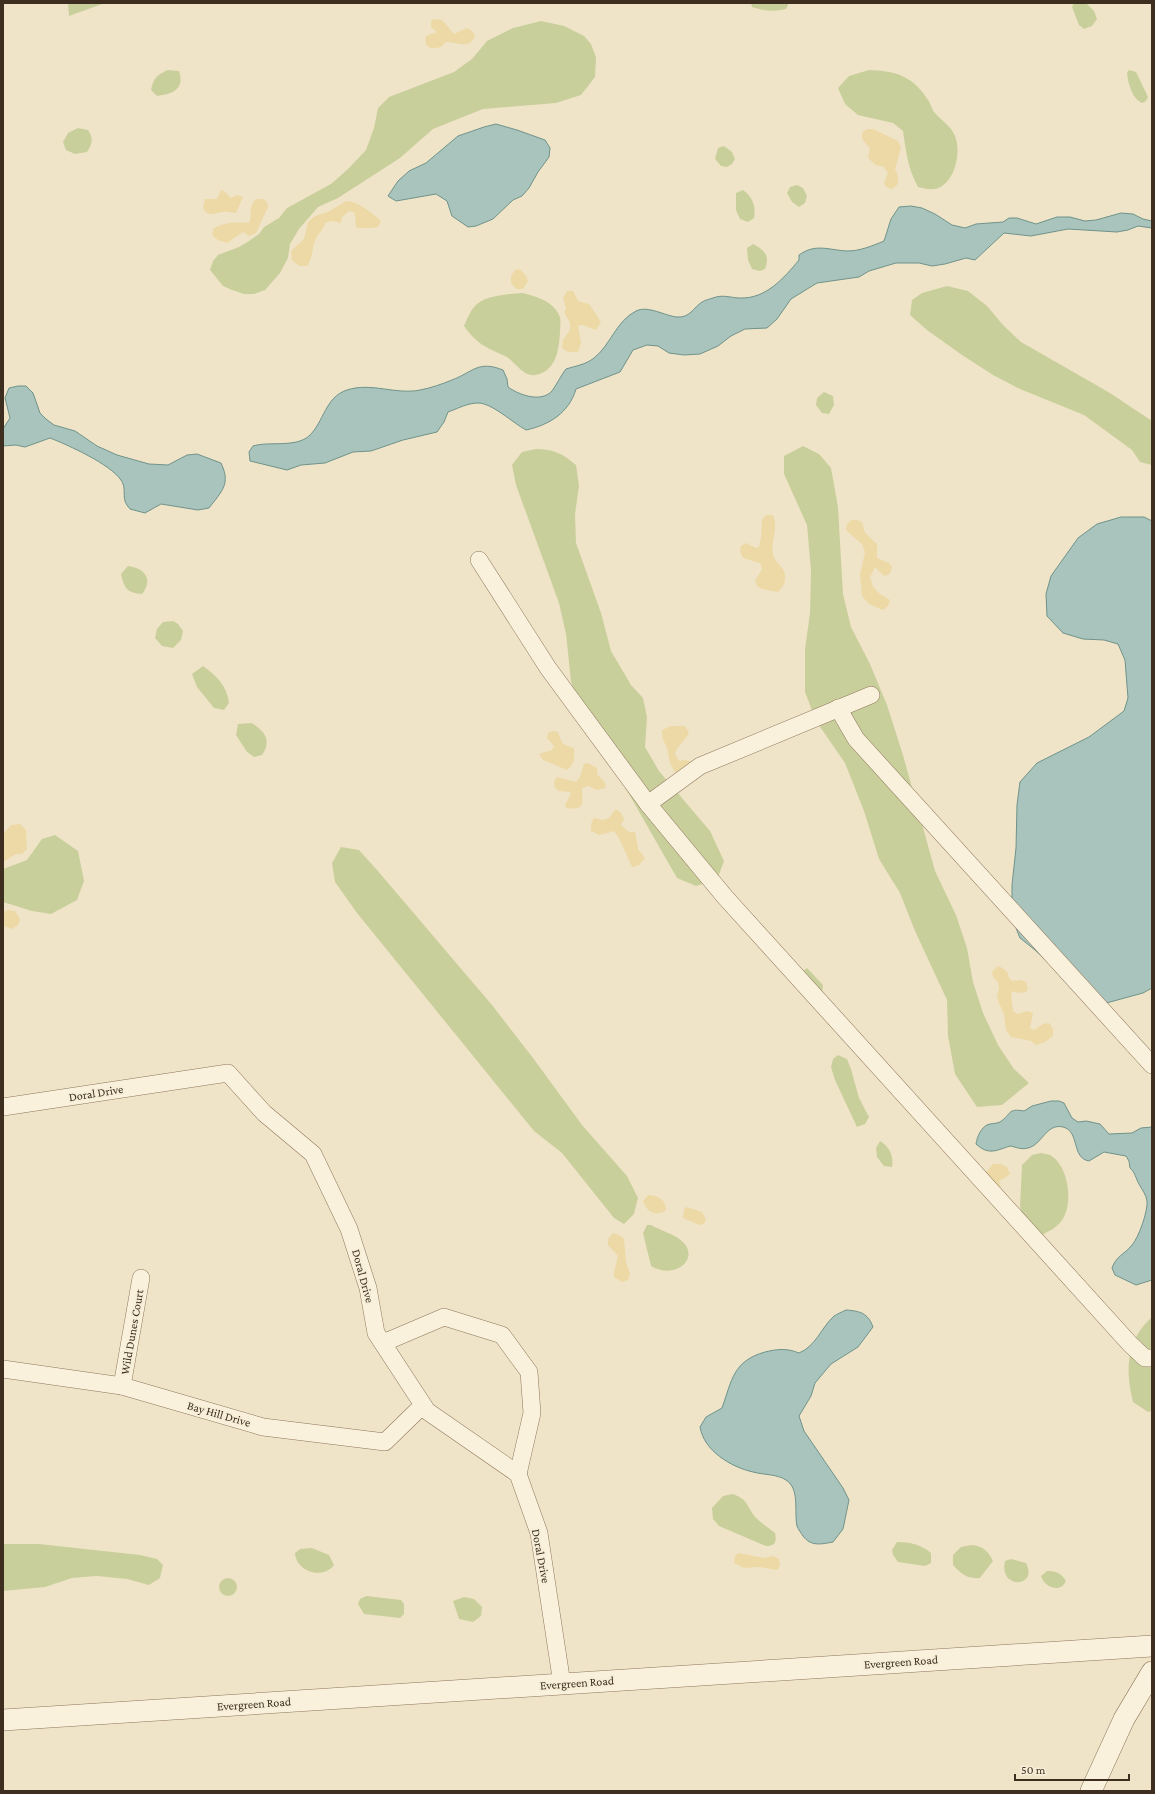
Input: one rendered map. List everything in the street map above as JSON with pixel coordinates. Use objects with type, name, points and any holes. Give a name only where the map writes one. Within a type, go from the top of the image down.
[{"type":"street","points":[[479,560],[548,668],[648,804],[726,897],[1130,1344],[1145,1358],[1152,1358]]},
{"type":"street","points":[[648,804],[700,766],[871,695]]},
{"type":"street","points":[[838,708],[856,739],[1152,1065]]},
{"type":"street","name":"Doral Drive","points":[[3,1107],[228,1073],[264,1113],[313,1154],[349,1229],[368,1288],[376,1333],[382,1343],[427,1411],[518,1474],[539,1533],[562,1684]]},
{"type":"street","name":"Wild Dunes Court","points":[[122,1386],[141,1278]]},
{"type":"street","points":[[382,1343],[444,1317],[502,1336],[529,1372],[532,1413],[518,1474]]},
{"type":"street","name":"Bay Hill Drive","points":[[3,1369],[122,1386],[264,1427],[384,1442],[423,1405]]},
{"type":"street","name":"Evergreen Road","points":[[3,1720],[1152,1646]]},
{"type":"street","points":[[1092,1791],[1124,1719],[1152,1672]]},
{"type":"green space","points":[[68,3],[105,3],[69,16]]},
{"type":"green space","points":[[751,3],[789,3],[786,9],[773,11],[752,7]]},
{"type":"green space","points":[[1074,3],[1086,3],[1094,11],[1097,19],[1092,26],[1084,29],[1079,25],[1072,7]]},
{"type":"green space","points":[[541,21],[564,26],[584,36],[591,44],[596,57],[595,77],[581,95],[556,103],[483,109],[433,129],[400,158],[338,198],[318,207],[299,229],[290,244],[288,258],[280,273],[265,290],[254,294],[244,294],[232,290],[223,286],[210,270],[213,261],[218,255],[239,247],[249,241],[259,234],[264,227],[279,218],[287,208],[331,184],[348,169],[366,150],[374,128],[378,108],[389,97],[454,72],[472,59],[487,41],[513,28]]},
{"type":"green space","points":[[168,70],[179,71],[179,86],[173,92],[157,96],[151,90],[153,82],[161,73]]},
{"type":"green space","points":[[869,70],[888,72],[903,76],[910,80],[922,92],[934,112],[949,127],[955,136],[957,142],[957,156],[954,170],[947,182],[939,188],[927,189],[918,187],[906,153],[903,131],[893,123],[858,115],[845,104],[838,88],[849,76]]},
{"type":"green space","points":[[1129,70],[1136,72],[1148,97],[1146,101],[1142,103],[1136,98],[1131,90],[1127,73]]},
{"type":"green space","points":[[78,128],[88,130],[92,141],[87,152],[75,154],[66,150],[63,142],[68,133]]},
{"type":"green space","points":[[724,146],[732,152],[735,159],[732,164],[727,167],[721,166],[715,159],[718,148]]},
{"type":"green space","points":[[797,185],[803,188],[807,196],[805,203],[799,207],[792,202],[787,193],[790,187]]},
{"type":"green space","points":[[743,190],[751,199],[755,210],[754,218],[748,222],[740,219],[736,210],[736,193]]},
{"type":"green space","points":[[753,244],[761,249],[767,257],[765,269],[760,271],[752,269],[748,260],[747,248]]},
{"type":"green space","points":[[947,286],[968,291],[987,306],[1003,325],[1021,342],[1110,393],[1152,421],[1152,465],[1140,462],[1132,450],[1084,415],[1020,389],[993,375],[927,330],[910,315],[912,300],[922,293]]},
{"type":"green space","points":[[523,293],[549,303],[554,307],[560,317],[559,346],[555,359],[548,370],[535,375],[526,374],[509,358],[482,344],[473,337],[464,326],[469,314],[477,304],[482,301],[499,296]]},
{"type":"green space","points":[[824,392],[833,396],[834,405],[829,414],[822,413],[816,405],[817,398]]},
{"type":"green space","points":[[803,446],[819,454],[831,468],[838,507],[843,594],[851,627],[870,664],[887,705],[903,755],[935,871],[956,915],[967,948],[973,982],[983,1013],[998,1045],[1014,1069],[1029,1083],[1002,1105],[977,1107],[955,1074],[948,1036],[947,1000],[915,931],[900,893],[879,859],[864,811],[845,763],[816,721],[805,692],[805,649],[810,613],[811,570],[807,525],[784,474],[784,456]]},
{"type":"green space","points":[[536,449],[558,453],[576,465],[579,486],[575,514],[576,543],[601,613],[611,651],[631,685],[643,698],[647,717],[645,747],[659,771],[710,831],[724,861],[717,880],[696,886],[677,878],[577,703],[571,681],[566,634],[559,603],[516,485],[512,465],[522,452]]},
{"type":"green space","points":[[128,566],[139,569],[146,575],[146,589],[142,594],[130,591],[123,583],[121,574]]},
{"type":"green space","points":[[173,621],[178,624],[183,631],[181,640],[173,648],[162,646],[155,638],[157,629],[163,622]]},
{"type":"green space","points":[[203,666],[216,677],[226,691],[229,703],[224,710],[214,708],[197,687],[192,674]]},
{"type":"green space","points":[[252,723],[264,733],[267,741],[262,755],[254,757],[247,752],[236,735],[238,724]]},
{"type":"green space","points":[[55,835],[78,851],[84,881],[77,900],[51,914],[32,911],[3,902],[3,869],[27,860],[42,839]]},
{"type":"green space","points":[[341,847],[359,850],[377,870],[492,1005],[582,1125],[627,1176],[638,1198],[634,1214],[624,1224],[614,1218],[562,1153],[534,1131],[357,913],[335,882],[332,863]]},
{"type":"green space","points":[[807,968],[823,985],[822,993],[803,971]]},
{"type":"green space","points":[[838,1055],[847,1059],[859,1098],[869,1117],[865,1124],[857,1127],[835,1080],[831,1067],[833,1059]]},
{"type":"green space","points":[[880,1141],[890,1152],[892,1167],[884,1166],[877,1157],[876,1148]]},
{"type":"green space","points":[[1041,1153],[1050,1155],[1061,1167],[1067,1183],[1068,1202],[1067,1210],[1062,1220],[1054,1228],[1040,1236],[1026,1224],[1020,1207],[1022,1165],[1032,1155]]},
{"type":"green space","points":[[647,1225],[651,1225],[673,1235],[684,1243],[688,1249],[688,1256],[682,1266],[668,1271],[660,1270],[651,1266],[643,1233]]},
{"type":"green space","points":[[1152,1317],[1152,1411],[1148,1412],[1133,1402],[1130,1390],[1129,1367],[1132,1346],[1137,1335]]},
{"type":"green space","points":[[733,1494],[745,1501],[756,1518],[775,1533],[775,1543],[766,1546],[719,1526],[713,1519],[712,1508],[723,1496]]},
{"type":"green space","points":[[897,1542],[916,1544],[924,1548],[931,1553],[931,1563],[925,1566],[898,1562],[893,1555],[892,1550]]},
{"type":"green space","points":[[3,1544],[39,1544],[140,1555],[157,1559],[163,1565],[160,1578],[149,1585],[127,1579],[97,1576],[72,1578],[45,1587],[3,1591]]},
{"type":"green space","points":[[971,1545],[985,1550],[993,1561],[980,1578],[972,1578],[965,1575],[953,1565],[953,1555],[961,1547]]},
{"type":"green space","points":[[312,1548],[329,1555],[334,1565],[329,1570],[317,1573],[311,1572],[300,1565],[295,1553],[300,1549]]},
{"type":"green space","points":[[1011,1559],[1026,1563],[1029,1571],[1027,1577],[1023,1581],[1012,1581],[1007,1577],[1004,1570],[1005,1561]]},
{"type":"green space","points":[[1047,1571],[1060,1574],[1066,1581],[1060,1587],[1052,1588],[1045,1583],[1041,1576]]},
{"type":"green space","points":[[228,1578],[234,1581],[237,1587],[234,1593],[228,1596],[222,1593],[219,1587],[222,1581]]},
{"type":"green space","points":[[366,1596],[401,1600],[404,1604],[404,1614],[400,1618],[364,1614],[358,1604],[360,1599]]},
{"type":"green space","points":[[464,1597],[474,1599],[482,1607],[481,1616],[473,1622],[459,1619],[453,1601]]},
{"type":"sand","points":[[433,19],[442,20],[454,34],[467,28],[472,31],[475,36],[472,41],[466,44],[446,42],[441,47],[431,48],[427,45],[425,40],[426,36],[437,32],[431,27],[431,22]]},
{"type":"sand","points":[[867,129],[873,129],[898,141],[901,148],[895,169],[898,176],[898,184],[892,189],[886,187],[884,183],[888,173],[884,167],[876,165],[868,157],[870,148],[862,139],[862,133]]},
{"type":"sand","points":[[221,190],[231,198],[237,195],[243,197],[236,213],[225,212],[209,214],[203,208],[205,199],[217,199]]},
{"type":"sand","points":[[256,199],[263,199],[267,202],[268,207],[256,233],[249,236],[243,232],[227,243],[218,240],[212,235],[213,229],[221,225],[249,223],[251,207]]},
{"type":"sand","points":[[346,201],[356,203],[373,214],[381,221],[378,227],[356,227],[355,213],[349,211],[342,217],[341,223],[331,221],[325,223],[316,239],[311,259],[307,266],[299,266],[292,260],[291,251],[304,239],[308,222],[315,216],[330,211]]},
{"type":"sand","points":[[520,269],[528,281],[523,289],[516,289],[511,283],[511,276],[515,270]]},
{"type":"sand","points":[[567,291],[573,291],[578,301],[589,304],[601,322],[596,330],[583,325],[578,326],[581,343],[578,352],[568,352],[562,348],[563,340],[570,330],[570,323],[564,312],[566,309],[563,298]]},
{"type":"sand","points":[[766,515],[773,515],[775,520],[772,550],[774,558],[784,571],[785,575],[784,585],[778,592],[762,589],[757,586],[755,581],[762,569],[760,563],[743,558],[740,551],[741,546],[746,543],[756,548],[759,547],[762,520]]},
{"type":"sand","points":[[851,520],[862,522],[865,533],[877,544],[877,558],[889,563],[892,567],[890,574],[884,576],[875,567],[870,577],[873,587],[880,594],[890,600],[888,606],[883,610],[869,604],[862,596],[860,575],[865,552],[862,544],[846,530],[847,524]]},
{"type":"sand","points":[[671,726],[685,726],[689,733],[675,754],[679,761],[685,760],[692,762],[676,773],[670,762],[662,736],[662,730]]},
{"type":"sand","points":[[553,731],[558,732],[563,743],[574,748],[574,760],[567,770],[543,760],[539,754],[552,750],[554,746],[547,738],[548,733]]},
{"type":"sand","points":[[588,763],[597,768],[597,774],[606,784],[605,788],[597,790],[588,786],[582,788],[582,804],[580,807],[573,809],[566,808],[565,805],[571,794],[570,792],[559,791],[555,788],[554,782],[557,777],[576,782],[580,777],[584,764]]},
{"type":"sand","points":[[616,809],[621,813],[624,819],[621,825],[629,832],[635,832],[638,849],[645,858],[639,865],[632,867],[619,838],[614,831],[599,835],[591,831],[591,824],[594,818],[603,820],[609,818]]},
{"type":"sand","points":[[20,824],[26,830],[27,849],[22,854],[16,854],[3,862],[4,833],[11,825]]},
{"type":"sand","points":[[9,910],[15,911],[20,919],[18,925],[12,929],[3,926],[3,912]]},
{"type":"sand","points":[[998,966],[1006,970],[1012,981],[1021,980],[1026,982],[1028,988],[1026,992],[1018,993],[1013,991],[1011,994],[1013,1011],[1018,1014],[1027,1011],[1033,1013],[1030,1028],[1034,1030],[1043,1024],[1049,1023],[1053,1029],[1053,1036],[1045,1042],[1036,1045],[1031,1041],[1011,1037],[1006,1030],[1004,1014],[997,996],[999,988],[998,982],[993,977],[992,972]]},
{"type":"sand","points":[[993,1164],[1001,1164],[1007,1167],[1010,1174],[999,1181],[1003,1195],[986,1172]]},
{"type":"sand","points":[[648,1195],[661,1199],[665,1203],[666,1210],[659,1213],[649,1211],[644,1205],[643,1201]]},
{"type":"sand","points":[[687,1207],[702,1212],[706,1219],[704,1224],[700,1225],[683,1218],[684,1209]]},
{"type":"sand","points":[[613,1233],[624,1239],[626,1262],[630,1274],[628,1280],[622,1282],[614,1277],[618,1256],[608,1245],[608,1239]]},
{"type":"sand","points":[[739,1553],[764,1558],[773,1556],[779,1559],[780,1566],[777,1570],[759,1567],[744,1568],[734,1563],[735,1556]]},
{"type":"water","points":[[496,124],[545,140],[550,148],[549,157],[529,188],[522,196],[513,200],[493,219],[476,226],[468,227],[452,216],[447,201],[436,194],[396,201],[388,196],[398,181],[409,171],[426,163],[458,136]]},
{"type":"water","points":[[911,206],[922,208],[952,225],[965,228],[976,224],[1003,222],[1009,218],[1017,218],[1036,224],[1057,217],[1070,217],[1085,221],[1096,220],[1121,213],[1133,214],[1143,219],[1152,221],[1152,228],[1138,226],[1117,232],[1068,229],[1031,236],[1004,233],[975,260],[966,258],[932,266],[919,263],[896,263],[869,271],[859,277],[817,283],[791,299],[777,319],[767,328],[745,329],[731,336],[718,346],[700,354],[684,355],[669,353],[658,346],[647,345],[633,350],[620,372],[576,389],[568,405],[557,417],[534,428],[526,430],[490,406],[474,403],[448,412],[444,422],[437,432],[403,440],[371,451],[353,452],[325,463],[301,465],[287,470],[250,461],[249,452],[253,446],[297,442],[309,436],[334,398],[340,393],[356,388],[365,387],[402,391],[420,390],[459,377],[476,368],[487,366],[503,370],[507,379],[508,387],[518,393],[542,397],[552,391],[566,369],[584,364],[600,353],[623,321],[636,311],[646,309],[681,317],[688,314],[703,301],[716,297],[723,296],[740,298],[758,295],[774,286],[781,280],[799,260],[799,255],[805,251],[822,248],[852,251],[866,248],[884,241],[891,219],[899,207]]},
{"type":"water","points":[[26,386],[33,393],[40,413],[54,425],[75,431],[97,446],[117,455],[149,464],[168,465],[187,455],[197,454],[221,463],[225,476],[224,487],[209,508],[198,510],[161,504],[145,513],[130,509],[125,501],[121,480],[116,474],[77,450],[50,438],[25,447],[16,445],[3,446],[3,429],[10,418],[5,398],[9,388]]},
{"type":"water","points":[[1121,517],[1144,517],[1152,521],[1152,988],[1143,993],[1099,1005],[1084,995],[1020,938],[1012,918],[1012,885],[1016,848],[1017,805],[1020,782],[1037,763],[1089,737],[1124,711],[1128,698],[1125,660],[1118,644],[1104,640],[1083,639],[1063,633],[1047,616],[1046,594],[1051,576],[1078,538],[1097,524]]},
{"type":"water","points":[[1051,1101],[1059,1101],[1064,1103],[1072,1118],[1078,1122],[1086,1121],[1100,1124],[1109,1134],[1132,1133],[1141,1128],[1152,1127],[1152,1280],[1136,1285],[1115,1275],[1112,1268],[1118,1258],[1135,1241],[1142,1224],[1147,1205],[1146,1196],[1130,1168],[1129,1161],[1126,1156],[1104,1152],[1089,1161],[1083,1159],[1077,1150],[1072,1134],[1068,1129],[1063,1127],[1052,1128],[1037,1143],[1025,1149],[1010,1146],[989,1151],[976,1144],[977,1138],[983,1128],[987,1125],[1000,1122],[1012,1111],[1024,1111],[1032,1106]]},
{"type":"water","points":[[846,1310],[863,1314],[869,1319],[873,1327],[858,1347],[831,1364],[815,1383],[811,1396],[799,1416],[804,1431],[843,1488],[849,1500],[843,1529],[833,1542],[817,1544],[806,1539],[797,1527],[795,1495],[790,1484],[786,1480],[779,1477],[745,1470],[728,1462],[720,1457],[707,1443],[700,1427],[706,1417],[722,1408],[735,1373],[746,1361],[754,1356],[774,1350],[795,1351],[799,1353],[805,1350],[810,1346],[834,1316]]}]
